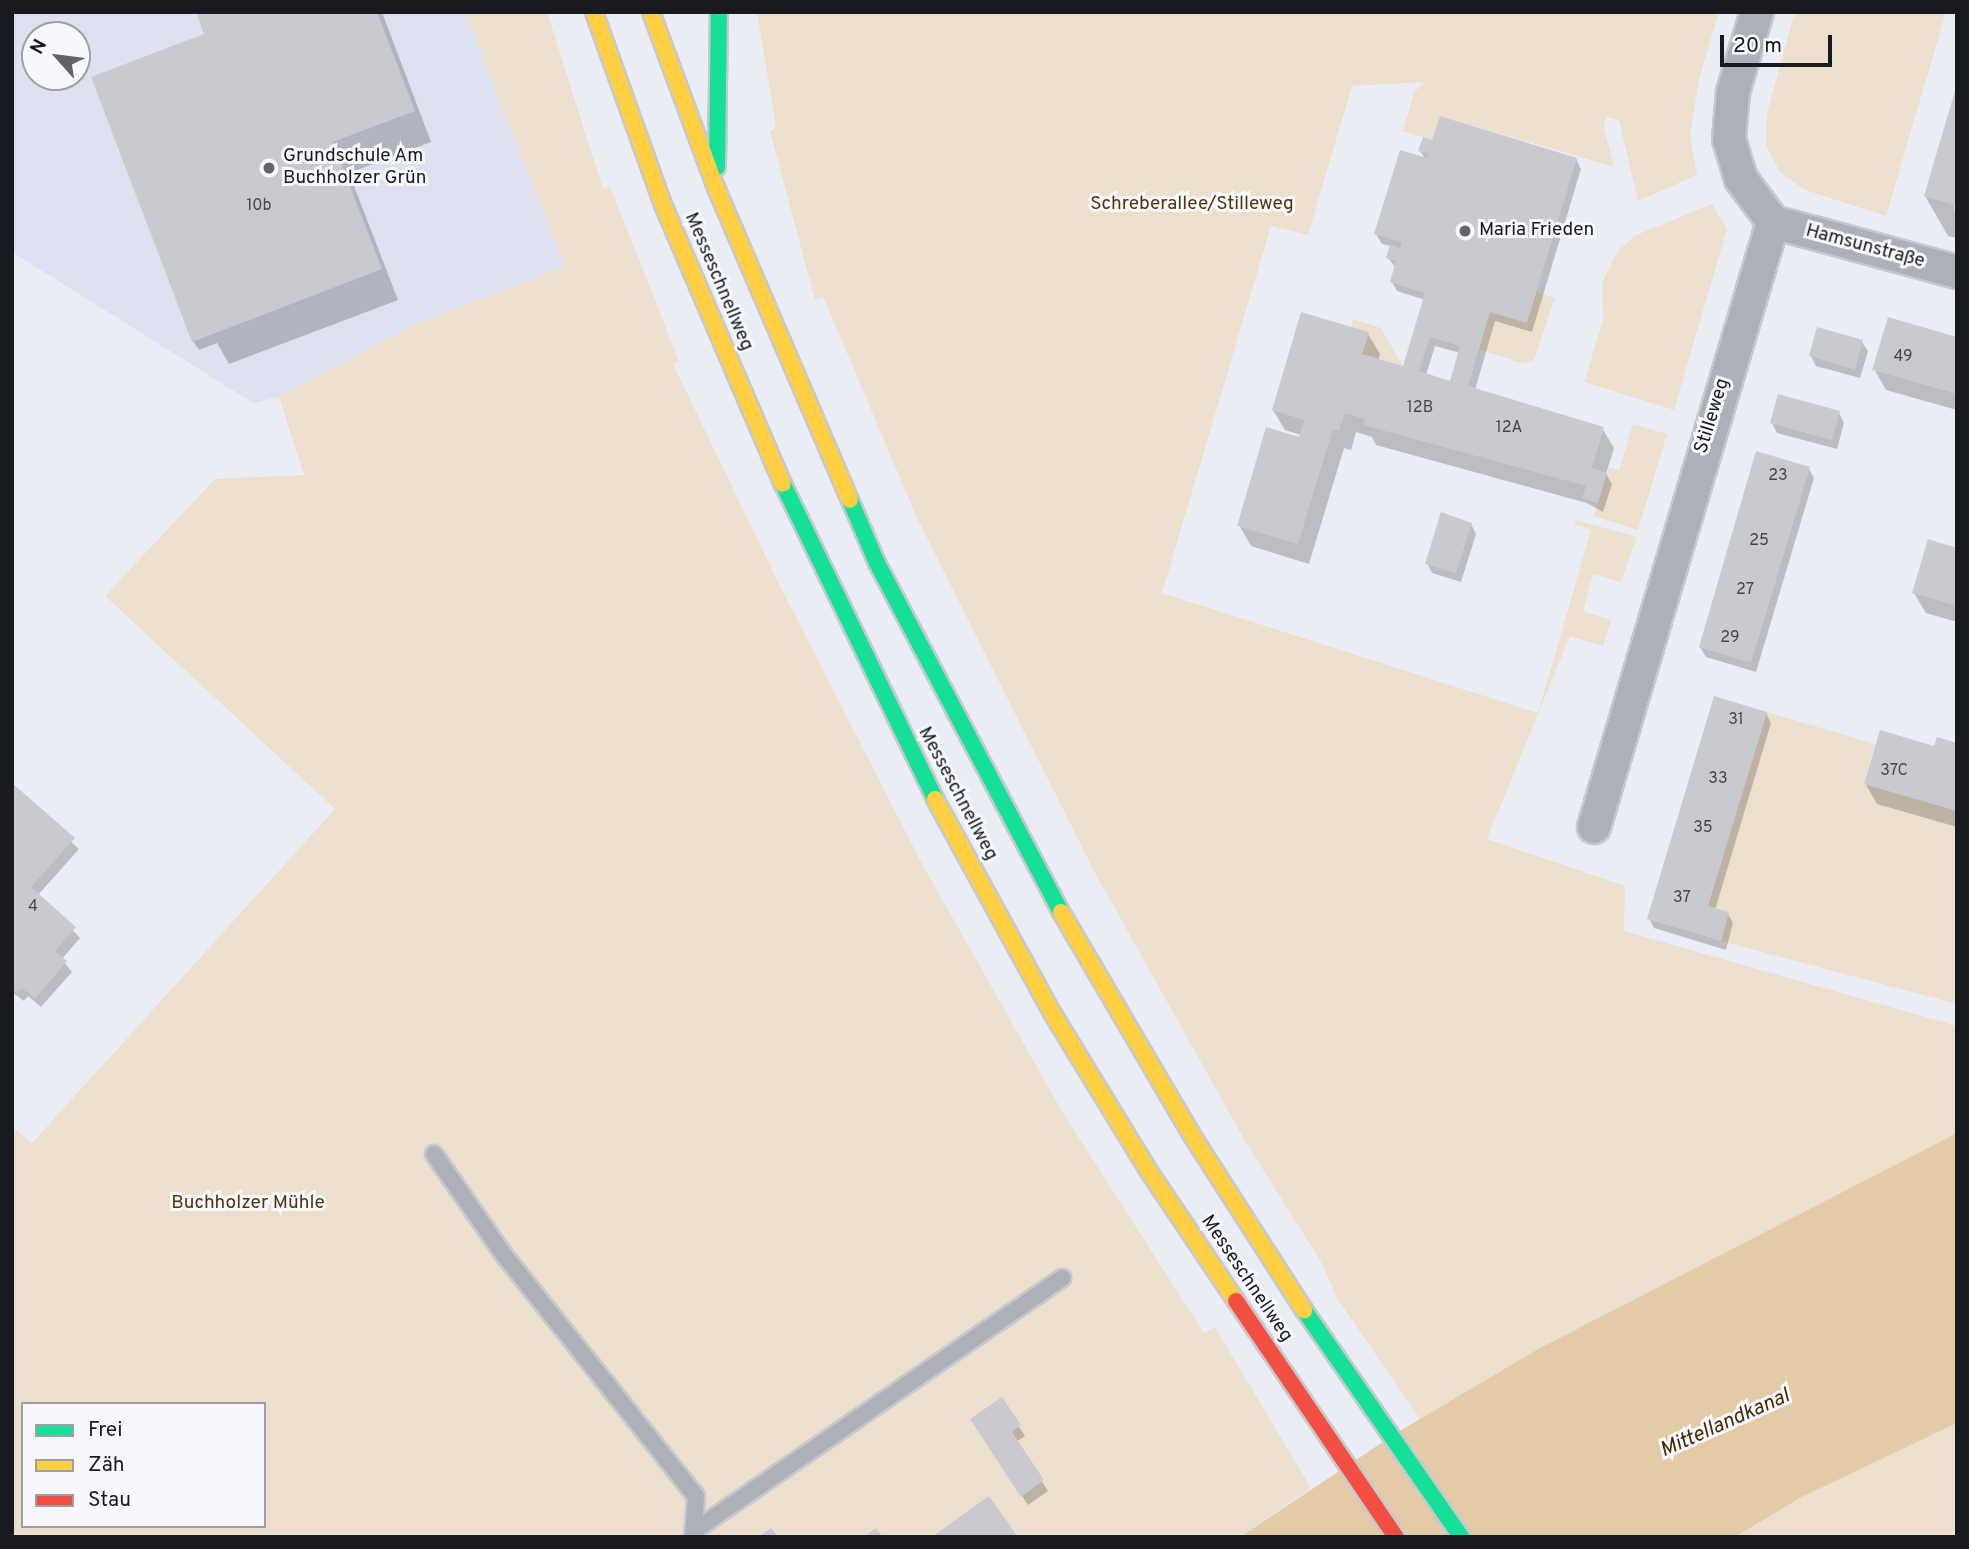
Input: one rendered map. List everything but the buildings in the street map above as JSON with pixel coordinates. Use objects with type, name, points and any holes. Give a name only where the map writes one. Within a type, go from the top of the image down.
[{"type":"highway","name":"Messeschnellweg","points":[[594,12],[664,207],[750,412],[902,736],[988,897],[1150,1173],[1396,1537]]},
{"type":"highway","name":"Messeschnellweg","points":[[651,12],[716,190],[877,563],[1029,858],[1099,984],[1301,1306],[1461,1537]]},
{"type":"highway","points":[[716,190],[719,12]]},
{"type":"street","points":[[1757,12],[1733,92],[1729,139],[1741,179],[1773,222]]},
{"type":"street","name":"Hamsunstraße","points":[[1773,222],[1957,272]]},
{"type":"street","name":"Stilleweg","points":[[1594,827],[1773,222]]},
{"type":"lane","points":[[434,1154],[504,1255],[696,1496],[693,1534]]},
{"type":"lane","points":[[693,1534],[1062,1278]]},
{"type":"shaded area","name":"Grundschule Am Buchholzer Grün","points":[[12,12],[465,12],[565,266],[413,325],[279,397],[253,403],[12,252]]},
{"type":"green space","name":"Buchholzer Mühle","points":[[465,12],[547,12],[603,189],[610,186],[679,361],[673,364],[779,584],[921,862],[1063,1113],[1204,1333],[1215,1327],[1311,1488],[1240,1537],[12,1537],[12,1127],[32,1143],[335,809],[105,596],[215,479],[304,475],[279,397],[413,325],[565,266]]},
{"type":"green space","name":"Schreberallee/Stilleweg","points":[[757,12],[1719,12],[1699,79],[1690,135],[1697,175],[1638,201],[1619,120],[1606,117],[1604,127],[1614,167],[1440,116],[1432,140],[1403,131],[1414,92],[1425,82],[1352,86],[1308,235],[1271,226],[1162,593],[1538,713],[1591,530],[1574,524],[1576,520],[1637,537],[1621,582],[1593,574],[1583,611],[1611,620],[1603,646],[1570,636],[1487,839],[1625,886],[1624,931],[1957,1026],[1957,1133],[1538,1349],[1420,1419],[1337,1298],[1320,1260],[1245,1141],[1094,871],[918,520],[823,297],[815,300],[770,131],[776,128]]},
{"type":"green space","points":[[1795,12],[1946,12],[1886,216],[1805,190],[1780,172],[1766,146],[1767,113]]},
{"type":"green space","points":[[1712,204],[1727,229],[1674,410],[1584,382],[1603,320],[1602,283],[1617,252],[1634,236]]},
{"type":"green space","points":[[1536,292],[1555,298],[1534,360],[1521,363],[1479,349],[1490,312],[1526,323]]},
{"type":"green space","points":[[1353,319],[1381,328],[1403,366],[1362,354],[1369,332],[1351,327]]},
{"type":"green space","points":[[1633,424],[1667,434],[1638,530],[1594,516],[1609,467],[1619,470]]},
{"type":"green space","points":[[1767,712],[1875,744],[1864,784],[1957,811],[1957,1004],[1721,941],[1729,913],[1708,906]]},
{"type":"green space","points":[[1957,1423],[1957,1537],[1735,1537],[1802,1497]]},
{"type":"water","name":"Mittellandkanal","points":[[1957,1133],[1957,1423],[1802,1497],[1735,1537],[1240,1537],[1398,1432],[1538,1349]]},
{"type":"traffic: fast","points":[[717,167],[719,12]]},
{"type":"traffic: fast","points":[[783,484],[935,799]]},
{"type":"traffic: fast","points":[[850,500],[877,563],[1061,912]]},
{"type":"traffic: fast","points":[[1304,1310],[1461,1537]]},
{"type":"traffic: slow","points":[[594,12],[664,207],[783,484]]},
{"type":"traffic: slow","points":[[651,12],[717,190],[850,500]]},
{"type":"traffic: slow","points":[[935,799],[1051,1011],[1150,1173],[1236,1301]]},
{"type":"traffic: slow","points":[[1061,912],[1193,1137],[1304,1310]]},
{"type":"traffic: jam","points":[[1236,1301],[1396,1537]]},
{"type":"place","name":"Grundschule Am Buchholzer Grün","points":[[269,168]]},
{"type":"place","name":"Maria Frieden","points":[[1465,231]]}]
